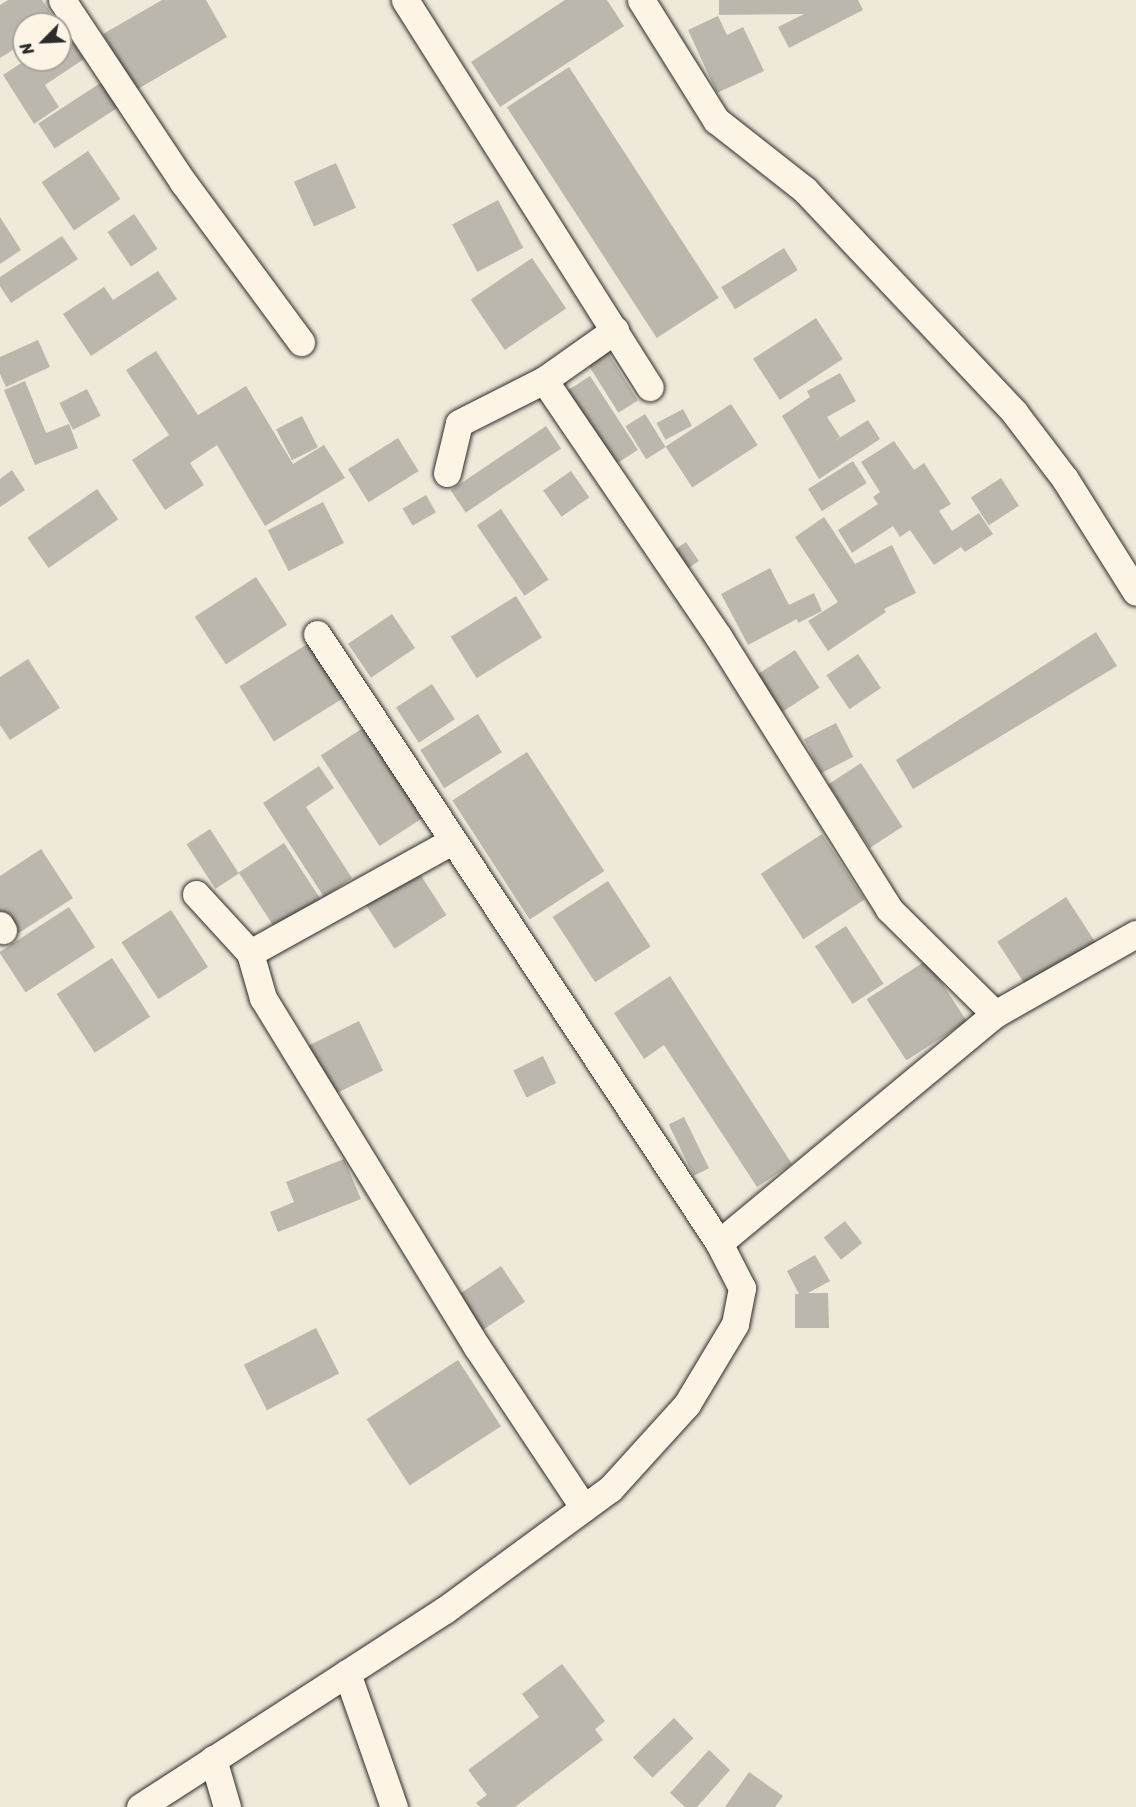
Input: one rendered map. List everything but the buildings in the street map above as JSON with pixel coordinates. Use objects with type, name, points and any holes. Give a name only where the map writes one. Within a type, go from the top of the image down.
[{"type":"street","points":[[62,0],[183,182],[301,342]]},
{"type":"street","points":[[405,0],[650,387]]},
{"type":"street","points":[[641,0],[716,120],[805,190],[1014,411],[1065,479],[1136,591]]},
{"type":"street","points":[[447,473],[459,423],[544,380],[615,330]]},
{"type":"street","points":[[544,380],[718,636],[889,909],[995,1014]]},
{"type":"street","points":[[140,1807],[445,1610],[610,1489],[687,1404],[735,1324],[742,1288],[719,1243],[317,634]]},
{"type":"street","points":[[250,953],[452,841]]},
{"type":"street","points":[[196,894],[250,953],[264,998],[477,1347],[584,1508]]},
{"type":"street","points":[[719,1243],[995,1014],[1136,934]]},
{"type":"street","points":[[347,1673],[394,1807]]},
{"type":"street","points":[[213,1759],[227,1807]]}]
